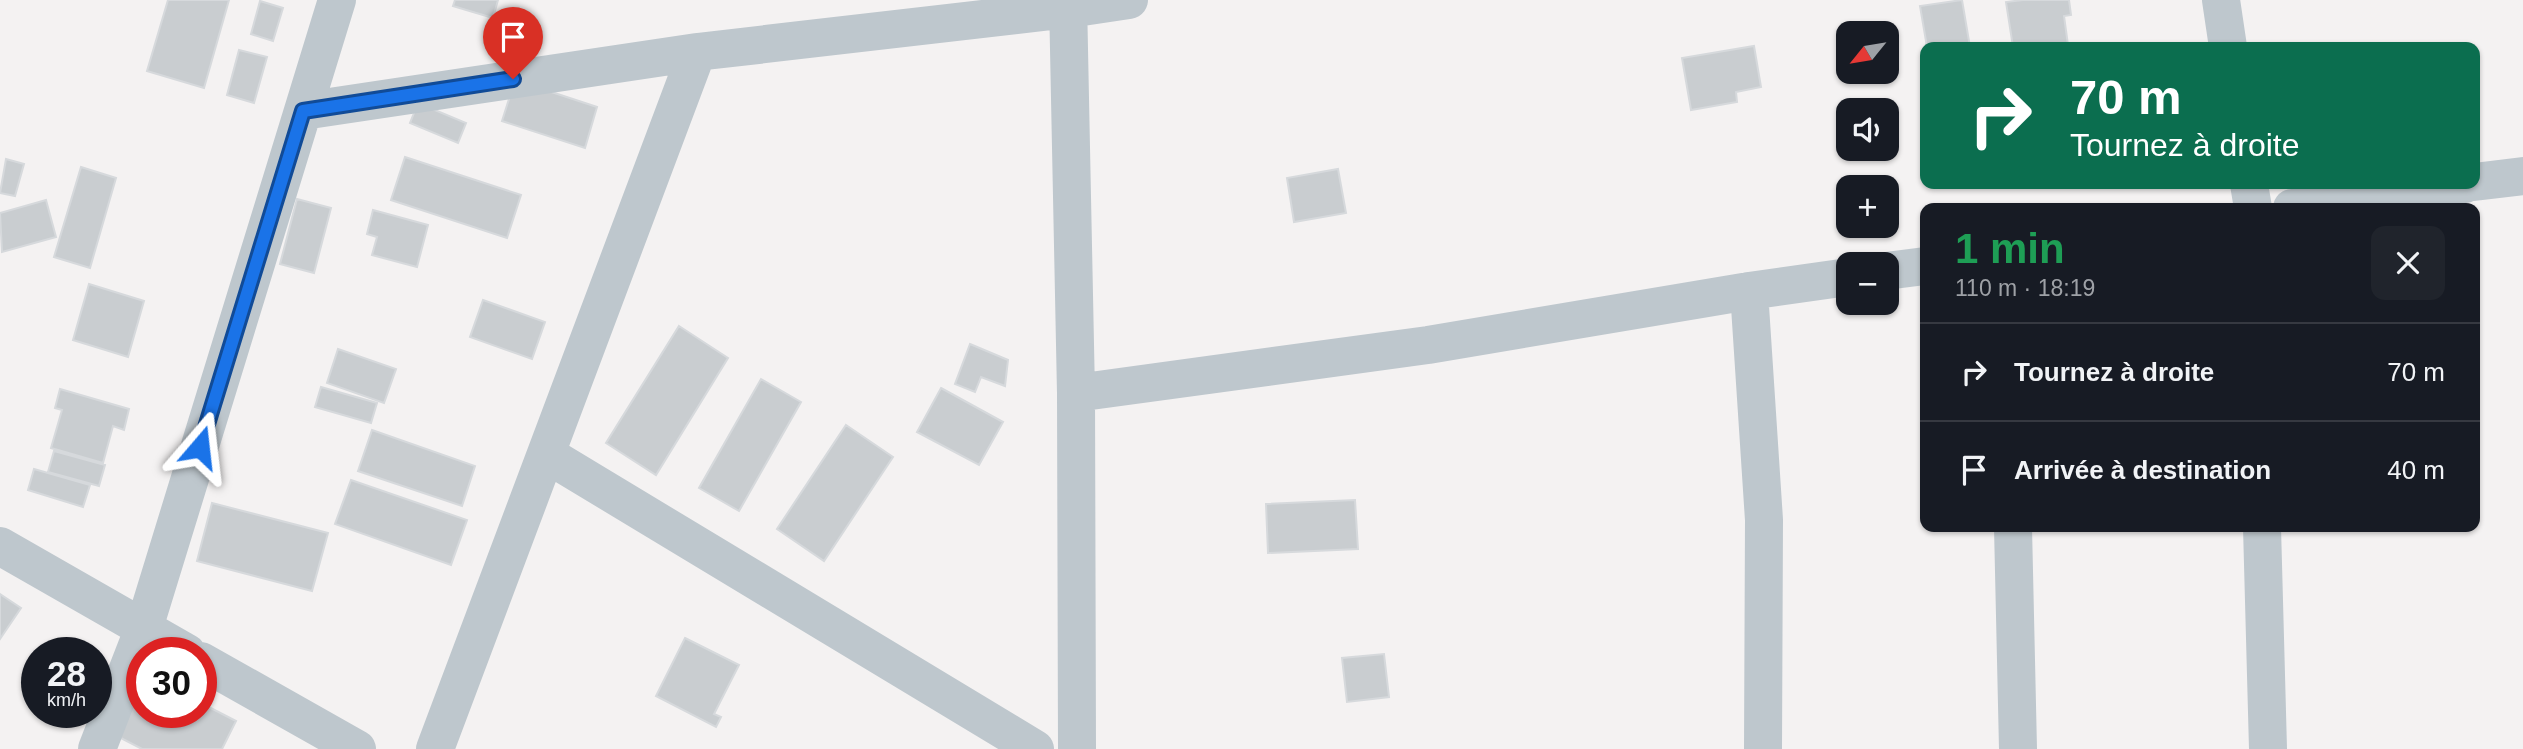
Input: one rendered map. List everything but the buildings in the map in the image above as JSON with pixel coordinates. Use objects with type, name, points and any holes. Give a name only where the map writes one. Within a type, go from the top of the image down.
[{"type":"street","points":[[96,749],[144,628],[337,0]]},
{"type":"street","points":[[303,111],[697,52],[1069,5],[1129,0]]},
{"type":"street","points":[[2221,0],[2227,42]]},
{"type":"street","points":[[1069,5],[1076,393],[1077,749]]},
{"type":"street","points":[[435,749],[697,52]]},
{"type":"street","points":[[2480,181],[2523,176]]},
{"type":"street","points":[[2328,203],[2429,189]]},
{"type":"street","points":[[1899,269],[1920,267]]},
{"type":"street","points":[[1076,393],[1428,345],[1836,279]]},
{"type":"street","points":[[1749,291],[1764,520],[1763,749]]},
{"type":"street","points":[[546,454],[1035,749]]},
{"type":"street","points":[[2013,532],[2018,749]]},
{"type":"street","points":[[2262,532],[2268,749]]},
{"type":"street","points":[[0,546],[159,637]]},
{"type":"street","points":[[217,670],[357,749]]},
{"type":"route","points":[[200,447],[303,111],[513,79]]}]
